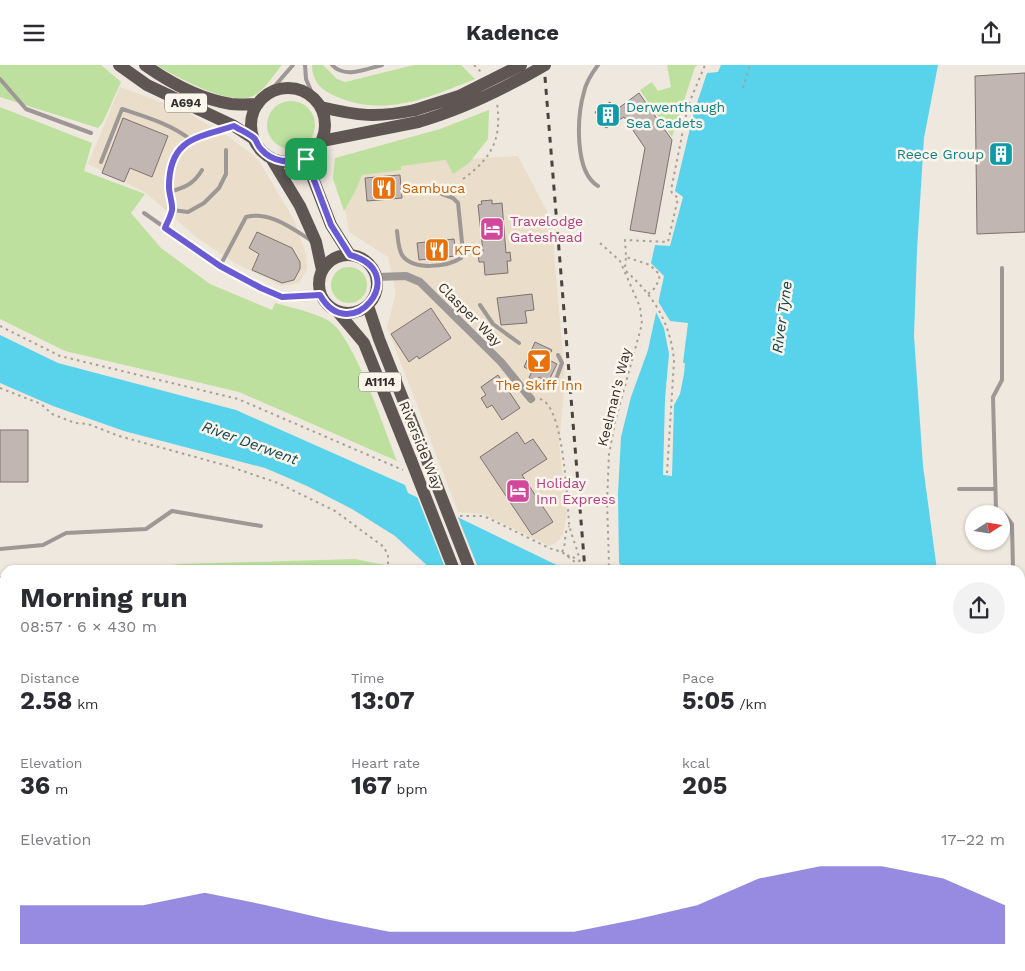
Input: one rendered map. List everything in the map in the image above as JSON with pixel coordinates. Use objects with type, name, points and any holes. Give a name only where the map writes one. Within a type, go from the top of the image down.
[{"type":"main road","name":"A694","points":[[119,65],[147,85],[234,126],[254,139],[261,150],[271,158]]},
{"type":"main road","name":"A694","points":[[145,65],[158,74],[203,95],[231,104],[263,99],[278,90],[291,88],[303,91],[318,102],[350,114],[370,116],[416,116],[521,65]]},
{"type":"main road","name":"A694","points":[[322,141],[416,116],[467,107],[521,80],[545,65]]},
{"type":"main road","points":[[254,139],[252,116],[263,99]]},
{"type":"main road","points":[[271,158],[293,162],[306,159],[319,147],[324,129],[318,102]]},
{"type":"main road","points":[[271,158],[300,206],[316,242],[322,270],[319,280],[320,295]]},
{"type":"main road","points":[[306,159],[331,225],[350,255]]},
{"type":"main road","points":[[322,270],[339,256],[350,255],[360,258],[369,264],[376,277],[376,293],[368,306],[348,314],[337,311]]},
{"type":"main road","name":"A1114","points":[[320,295],[328,306],[337,311]]},
{"type":"main road","name":"Riverside Way","points":[[368,306],[379,339],[468,565]]},
{"type":"main road","name":"Riverside Way","points":[[337,311],[364,343],[452,565]]},
{"type":"street","name":"Clasper Way","points":[[376,277],[406,276],[420,282],[501,362],[530,399]]},
{"type":"lane","points":[[263,99],[293,65]]},
{"type":"lane","points":[[305,65],[306,79],[318,102]]},
{"type":"lane","points":[[332,65],[344,73],[382,65]]},
{"type":"lane","points":[[598,65],[590,76],[584,92],[580,139],[583,167],[590,181],[598,186]]},
{"type":"lane","points":[[0,79],[26,109],[91,133]]},
{"type":"lane","points":[[101,162],[122,109],[154,120],[193,139]]},
{"type":"lane","points":[[165,228],[172,210],[170,168],[183,145],[193,139],[234,126]]},
{"type":"lane","points":[[172,210],[188,212],[204,203],[219,188],[226,174],[226,150]]},
{"type":"lane","points":[[170,192],[189,186],[197,179],[202,170]]},
{"type":"lane","points":[[397,231],[402,255],[410,262],[419,265],[454,263],[462,258],[458,203],[453,198],[442,194]]},
{"type":"lane","points":[[144,213],[220,266],[261,288],[282,297],[320,295]]},
{"type":"lane","points":[[220,266],[234,236],[246,217],[266,216],[289,226],[316,242]]},
{"type":"lane","points":[[996,505],[993,397],[1002,380],[1002,268]]},
{"type":"lane","points":[[480,305],[493,324],[519,343]]},
{"type":"lane","points":[[522,389],[556,382],[562,363],[558,355]]},
{"type":"lane","points":[[959,489],[994,489]]},
{"type":"lane","points":[[0,549],[43,545],[66,533],[146,529],[172,511],[261,526]]},
{"type":"lane","points":[[1010,521],[1012,524],[1014,565]]},
{"type":"path","points":[[474,65],[483,75]]},
{"type":"path","points":[[667,473],[674,361],[673,343],[666,322],[648,294],[624,270],[626,257],[625,240],[668,243],[678,198],[671,190],[688,106],[705,65]]},
{"type":"path","points":[[743,88],[750,65]]},
{"type":"path","points":[[463,179],[485,160],[495,144],[499,114],[496,96]]},
{"type":"path","name":"Keelman's Way","points":[[600,243],[620,261],[640,307],[642,324],[615,422],[610,454],[607,502],[610,565]]},
{"type":"path","points":[[626,257],[650,265],[660,275],[656,287],[648,294]]},
{"type":"path","points":[[0,326],[60,356],[238,399],[404,471],[406,477]]},
{"type":"path","points":[[0,388],[40,404],[52,414],[75,423],[88,424],[142,443],[228,466],[278,483],[335,511],[384,547],[388,556],[388,565]]},
{"type":"path","points":[[530,399],[546,400],[551,406],[561,441],[570,526],[580,563]]},
{"type":"path","points":[[458,516],[482,516],[488,518],[549,548],[562,552],[575,562],[576,565]]},
{"type":"path","points":[[562,552],[566,533],[570,526]]},
{"type":"path","points":[[567,556],[570,555],[580,563]]},
{"type":"path","points":[[0,787],[0,795]]},
{"type":"shaded area","points":[[120,87],[185,111],[226,135],[258,159],[294,220],[306,254],[307,269],[299,283],[282,286],[237,264],[196,237],[146,193],[88,164]]},
{"type":"shaded area","points":[[518,156],[551,219],[565,379],[559,444],[567,512],[563,535],[557,542],[549,546],[483,514],[458,512],[387,327],[396,293],[388,257],[349,232],[338,167]]},
{"type":"green space","points":[[0,65],[101,65],[121,82],[103,122],[98,128],[0,97]]},
{"type":"green space","points":[[156,65],[282,65],[257,94],[243,98],[218,94],[204,89]]},
{"type":"green space","points":[[312,65],[323,65],[337,79],[345,82],[414,65],[461,65],[475,79],[423,99],[389,105],[371,105],[353,102],[326,91],[318,84],[312,71]]},
{"type":"green space","points":[[667,65],[698,65],[695,67],[672,137],[640,90],[652,82],[658,91],[671,87]]},
{"type":"green space","points":[[286,101],[296,101],[308,108],[315,120],[315,130],[308,142],[296,149],[286,149],[278,145],[271,138],[267,130],[267,120],[271,112],[278,105]]},
{"type":"green space","points":[[0,107],[92,143],[84,171],[145,194],[131,213],[161,248],[210,284],[272,310],[275,303],[310,313],[329,321],[339,330],[358,364],[377,407],[397,461],[239,392],[65,351],[0,319]]},
{"type":"green space","points":[[489,110],[488,139],[469,163],[453,174],[446,160],[401,166],[401,170],[362,175],[344,211],[333,179],[335,158],[440,129]]},
{"type":"green space","points":[[349,267],[356,268],[362,272],[366,278],[366,292],[362,298],[356,302],[349,303],[342,302],[336,298],[332,292],[331,285],[332,278],[336,272],[342,268]]},
{"type":"green space","points":[[355,559],[384,565],[170,565]]},
{"type":"water","name":"River Tyne","points":[[721,65],[938,65],[924,138],[914,336],[923,466],[936,565],[621,565],[619,563],[618,493],[621,437],[631,397],[648,350],[664,276],[651,263],[655,245],[670,246],[683,197],[675,191],[694,112],[707,73],[718,72]]},
{"type":"water","name":"River Derwent","points":[[0,335],[58,363],[236,410],[405,485],[408,493],[557,565],[427,565],[395,536],[352,509],[307,486],[265,468],[124,431],[53,406],[0,383]]},
{"type":"pier","points":[[656,298],[670,321],[688,323],[683,363],[685,363],[684,374],[680,394],[674,405],[672,476],[663,475],[665,399],[669,354],[664,328],[654,308]]},
{"type":"pier","points":[[416,494],[457,515],[477,565],[444,565]]},
{"type":"building","name":"Reece Group","points":[[1025,73],[1025,232],[977,234],[975,76]]},
{"type":"building","points":[[639,93],[672,140],[655,234],[630,230],[645,148],[624,117],[606,128],[595,112],[610,102],[616,110]]},
{"type":"building","points":[[123,118],[168,136],[152,177],[130,168],[124,182],[102,173]]},
{"type":"building","name":"Sambuca","points":[[400,175],[402,198],[367,201],[365,178]]},
{"type":"building","name":"Travelodge Gateshead","points":[[492,200],[492,204],[502,203],[506,253],[510,252],[511,261],[507,261],[508,273],[485,275],[484,262],[479,262],[478,253],[483,252],[478,205],[482,204],[481,201]]},
{"type":"building","points":[[257,232],[292,248],[300,262],[300,269],[294,280],[282,283],[252,270],[259,254],[249,248]]},
{"type":"building","name":"KFC","points":[[454,239],[456,256],[446,257],[446,260],[439,261],[437,258],[419,260],[417,243]]},
{"type":"building","points":[[532,294],[534,310],[525,311],[527,323],[501,325],[497,298]]},
{"type":"building","points":[[431,308],[451,338],[419,359],[417,356],[409,362],[391,334]]},
{"type":"building","name":"The Skiff Inn","points":[[535,342],[552,350],[547,359],[557,364],[549,380],[546,381],[539,377],[537,381],[529,378],[532,371],[524,367]]},
{"type":"building","points":[[498,375],[520,408],[502,420],[492,405],[487,408],[481,398],[486,395],[481,387]]},
{"type":"building","points":[[0,430],[28,430],[28,482],[0,482]]},
{"type":"building","name":"Holiday Inn Express","points":[[517,432],[525,444],[533,439],[547,459],[522,475],[553,522],[532,535],[480,457]]},
{"type":"railway","points":[[544,65],[585,565]]},
{"type":"place","name":"Derwenthaugh Sea Cadets","points":[[608,115]]},
{"type":"place","name":"Reece Group","points":[[1001,154]]},
{"type":"place","name":"Sambuca","points":[[384,188]]},
{"type":"place","name":"Travelodge Gateshead","points":[[492,229]]},
{"type":"place","name":"KFC","points":[[437,250]]},
{"type":"place","name":"The Skiff Inn","points":[[539,361]]},
{"type":"place","name":"Holiday Inn Express","points":[[518,491]]},
{"type":"route","points":[[234,126],[254,139],[261,150],[271,158],[293,162],[306,159],[331,225],[350,255],[360,258],[369,264],[374,271],[377,286],[376,293],[368,306],[359,311],[348,314],[337,311],[328,306],[320,295],[282,297],[220,266],[165,228],[172,210],[169,190],[170,168],[183,145],[194,138],[234,126]]}]
